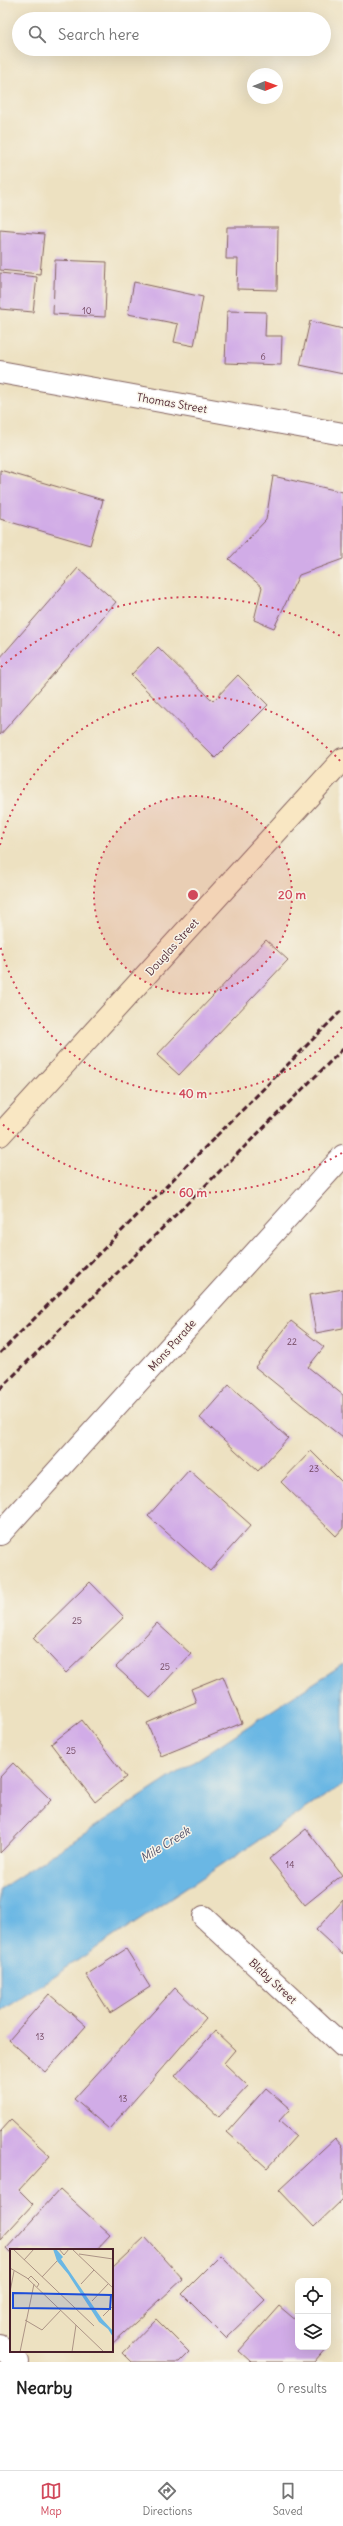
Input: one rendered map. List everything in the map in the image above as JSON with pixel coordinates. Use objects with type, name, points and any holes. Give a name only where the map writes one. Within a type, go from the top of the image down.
[{"type":"main road","name":"Douglas Street","points":[[0,1135],[343,759]]},
{"type":"street","name":"Thomas Street","points":[[0,372],[343,434]]},
{"type":"street","name":"Mons Parade","points":[[0,1534],[343,1156]]},
{"type":"street","name":"Blaby Street","points":[[204,1917],[343,2046]]},
{"type":"street","points":[[0,2346],[17,2362]]},
{"type":"water","name":"Mile Creek","points":[[343,1664],[343,1784],[0,2012],[0,1889]]},
{"type":"building","points":[[227,227],[278,227],[277,290],[237,289],[238,259],[226,259]]},
{"type":"building","points":[[0,230],[44,234],[40,274],[0,270]]},
{"type":"building","points":[[55,260],[107,262],[105,317],[53,314]]},
{"type":"building","points":[[0,273],[37,277],[33,312],[0,309]]},
{"type":"building","points":[[134,282],[203,297],[194,346],[174,342],[178,324],[128,314]]},
{"type":"building","points":[[227,311],[266,312],[265,336],[282,336],[281,365],[225,363]]},
{"type":"building","points":[[310,321],[343,329],[343,374],[300,365]]},
{"type":"building","points":[[0,470],[103,500],[90,545],[0,519]]},
{"type":"building","points":[[273,476],[343,492],[343,559],[299,575],[274,628],[254,620],[262,587],[229,559],[266,520]]},
{"type":"building","points":[[78,568],[116,602],[0,735],[0,658]]},
{"type":"building","points":[[158,647],[213,701],[238,675],[268,705],[215,758],[131,675]]},
{"type":"building","points":[[266,940],[288,960],[179,1075],[157,1055]]},
{"type":"building","points":[[343,1289],[343,1328],[316,1333],[309,1295]]},
{"type":"building","points":[[291,1321],[324,1347],[308,1367],[343,1395],[343,1438],[255,1367]]},
{"type":"building","points":[[229,1385],[288,1438],[258,1471],[200,1418]]},
{"type":"building","points":[[311,1451],[343,1483],[343,1528],[336,1536],[281,1482]]},
{"type":"building","points":[[189,1470],[251,1525],[210,1571],[148,1516]]},
{"type":"building","points":[[90,1582],[124,1617],[66,1673],[33,1638]]},
{"type":"building","points":[[157,1623],[191,1654],[150,1698],[116,1667]]},
{"type":"building","points":[[223,1676],[242,1723],[161,1756],[147,1723],[196,1702],[191,1689]]},
{"type":"building","points":[[82,1720],[126,1777],[95,1802],[51,1744]]},
{"type":"building","points":[[13,1763],[51,1800],[0,1853],[0,1777]]},
{"type":"building","points":[[306,1829],[342,1875],[305,1905],[269,1859]]},
{"type":"building","points":[[343,1900],[343,1955],[316,1930]]},
{"type":"building","points":[[126,1949],[150,1987],[110,2013],[86,1975]]},
{"type":"building","points":[[175,1988],[206,2018],[109,2129],[74,2099]]},
{"type":"building","points":[[49,1994],[86,2026],[45,2072],[9,2040]]},
{"type":"building","points":[[215,2031],[235,2050],[224,2063],[248,2086],[219,2117],[175,2076]]},
{"type":"building","points":[[266,2088],[290,2109],[279,2121],[296,2136],[267,2168],[227,2132]]},
{"type":"building","points":[[11,2120],[50,2156],[19,2190],[33,2204],[0,2240],[0,2132]]},
{"type":"building","points":[[335,2138],[343,2147],[343,2199],[314,2227],[279,2190]]},
{"type":"building","points":[[60,2189],[110,2235],[97,2249],[10,2249],[10,2253],[6,2249]]},
{"type":"building","points":[[145,2237],[183,2279],[113,2343],[113,2267]]},
{"type":"building","points":[[221,2255],[265,2300],[226,2338],[182,2294]]},
{"type":"building","points":[[279,2306],[295,2319],[295,2350],[324,2350],[314,2362],[251,2362],[239,2351]]},
{"type":"building","points":[[156,2319],[189,2352],[179,2362],[132,2362],[123,2353]]},
{"type":"railway","points":[[0,1353],[343,1009]]},
{"type":"railway","points":[[0,1389],[343,1049]]}]
